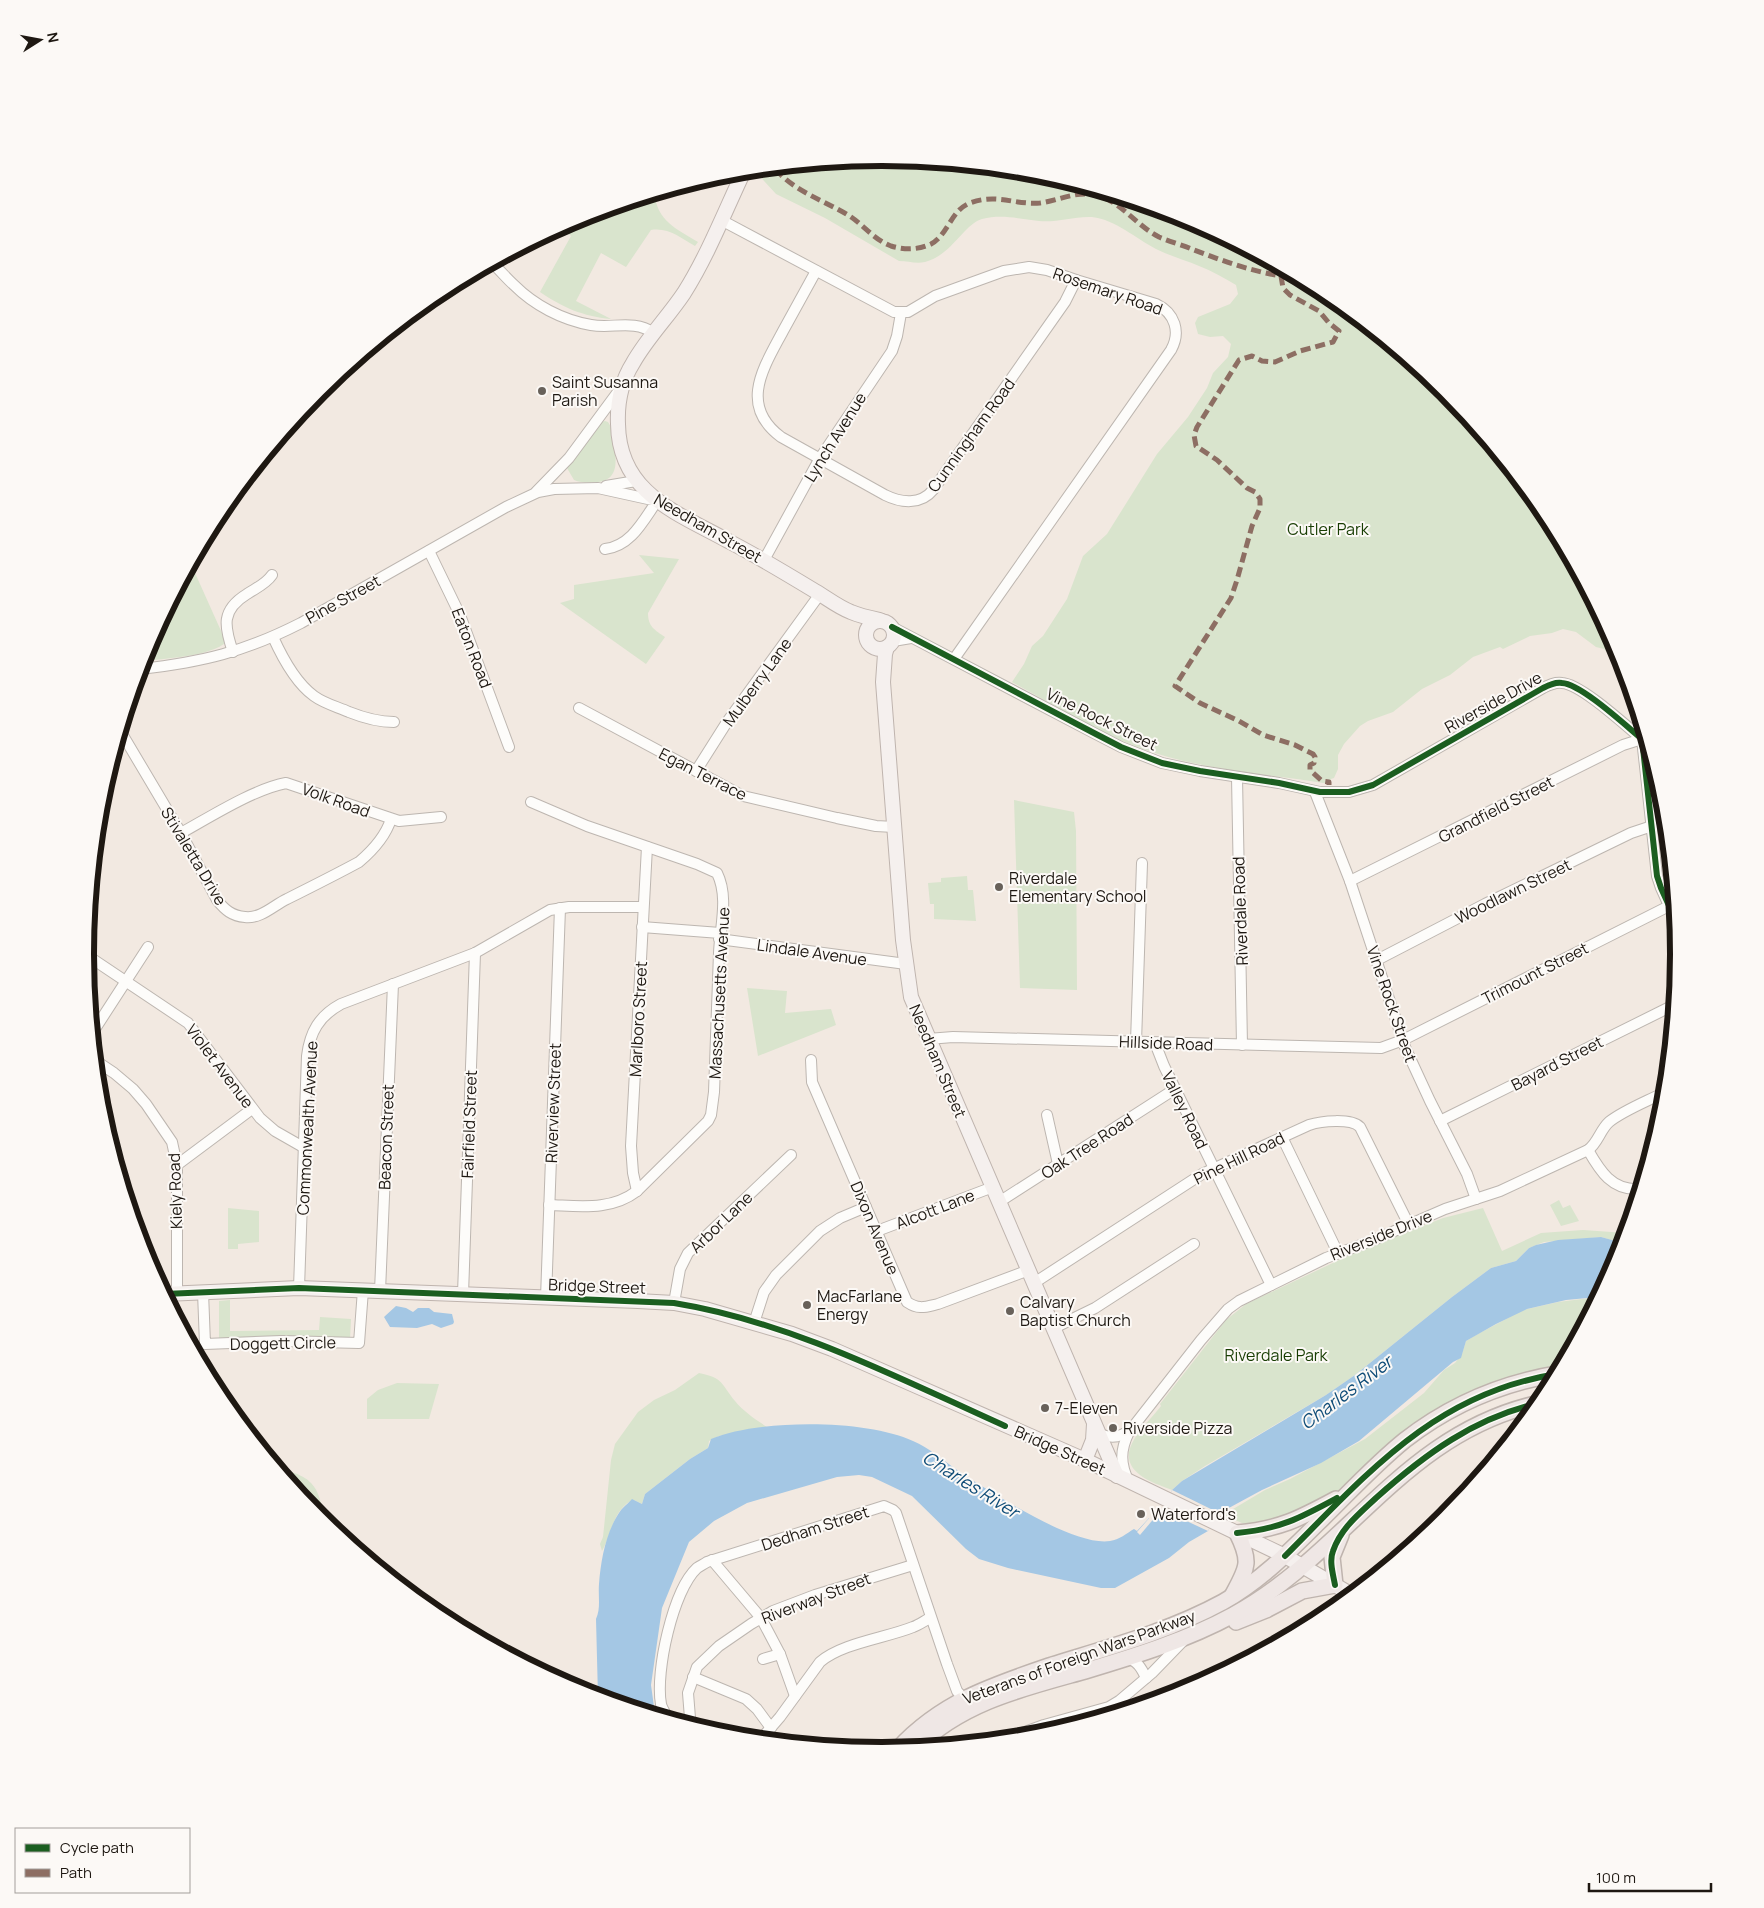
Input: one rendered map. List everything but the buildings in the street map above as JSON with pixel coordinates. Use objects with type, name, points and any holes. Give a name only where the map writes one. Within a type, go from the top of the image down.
[{"type":"highway","name":"Veterans of Foreign Wars Parkway","points":[[906,1742],[925,1723],[963,1698],[1004,1682],[1160,1630],[1231,1597],[1261,1577],[1285,1556],[1399,1445],[1441,1416],[1475,1398],[1503,1388],[1547,1377]]},
{"type":"highway","name":"Veterans of Foreign Wars Parkway","points":[[924,1741],[947,1722],[988,1700],[1186,1637],[1216,1624],[1279,1586],[1410,1468],[1439,1446],[1491,1418],[1526,1407]]},
{"type":"highway","points":[[1231,1597],[1246,1565],[1246,1554],[1237,1533],[1264,1530],[1288,1523],[1351,1491]]},
{"type":"highway","points":[[1186,1637],[1243,1620],[1302,1591],[1335,1585],[1331,1562],[1332,1554],[1346,1525]]},
{"type":"main road","name":"Needham Street","points":[[740,179],[691,280],[633,363],[622,386],[618,410],[618,435],[624,460],[636,481],[657,501],[764,560],[888,634],[884,654],[883,682]]},
{"type":"main road","name":"Needham Street","points":[[849,612],[866,632],[866,640],[871,646],[880,666],[883,682],[906,964],[913,1002],[1092,1416],[1123,1479]]},
{"type":"main road","points":[[866,632],[872,623],[888,634],[879,649],[871,646]]},
{"type":"main road","name":"Bridge Street","points":[[171,1294],[299,1288],[674,1303],[691,1306],[792,1334],[832,1349],[1085,1460],[1303,1565],[1345,1591]]},
{"type":"main road","name":"Needham Street","points":[[1085,1460],[1094,1437],[1092,1416]]},
{"type":"street","points":[[721,220],[888,309],[901,313]]},
{"type":"street","points":[[496,267],[522,292],[543,307],[564,317],[592,325],[636,325],[654,333]]},
{"type":"street","name":"Rosemary Road","points":[[901,313],[914,310],[935,296],[1004,271],[1022,267],[1040,268],[1162,307],[1170,313],[1174,322],[1175,341],[1171,350],[954,659]]},
{"type":"street","name":"Cunningham Road","points":[[816,270],[766,364],[759,381],[757,393],[760,410],[772,429],[786,440],[891,498],[909,502],[926,497],[933,490],[1065,302],[1076,280]]},
{"type":"street","name":"Lynch Avenue","points":[[764,560],[820,458],[892,351],[901,313]]},
{"type":"street","name":"Pine Street","points":[[533,494],[554,475],[572,454],[622,386]]},
{"type":"street","name":"Pine Street","points":[[148,668],[184,664],[233,652],[273,637],[506,507],[533,494],[554,489],[592,488],[636,481]]},
{"type":"street","name":"Pine Street","points":[[592,488],[657,501]]},
{"type":"street","points":[[605,549],[618,546],[629,539],[657,501]]},
{"type":"street","name":"Eaton Road","points":[[429,551],[460,615],[509,747]]},
{"type":"street","points":[[233,652],[226,623],[229,610],[246,595],[266,583],[272,575]]},
{"type":"street","name":"Mulberry Lane","points":[[696,772],[727,722],[820,594]]},
{"type":"street","name":"Vine Rock Street","points":[[888,634],[911,638],[1092,732],[1146,757],[1184,768],[1279,783],[1315,792],[1350,881],[1403,1040],[1440,1121],[1467,1174],[1476,1199]]},
{"type":"street","points":[[273,637],[281,654],[302,684],[314,696],[326,703],[362,717],[394,722]]},
{"type":"street","name":"Riverside Drive","points":[[1315,792],[1349,792],[1373,785],[1543,688],[1558,683],[1568,684],[1580,690],[1638,735]]},
{"type":"street","name":"Egan Terrace","points":[[579,708],[734,792],[752,799],[866,824],[894,827]]},
{"type":"street","name":"Stivaletta Drive","points":[[125,738],[181,833],[217,900],[225,910],[234,915],[247,918],[262,914],[284,900],[359,862],[367,855],[388,827],[391,819]]},
{"type":"street","name":"Grandfield Street","points":[[1350,881],[1622,745],[1640,739]]},
{"type":"street","points":[[1644,753],[1658,880],[1669,906]]},
{"type":"street","name":"Riverdale Road","points":[[1237,777],[1242,1045]]},
{"type":"street","name":"Volk Road","points":[[181,833],[238,803],[277,785],[286,783],[303,787],[391,819],[407,821],[441,817]]},
{"type":"street","name":"Massachusetts Avenue","points":[[531,802],[587,826],[717,873],[720,878],[723,903],[714,1092],[711,1115],[708,1121],[627,1199],[616,1204],[587,1206],[549,1205]]},
{"type":"street","name":"Woodlawn Street","points":[[1377,960],[1485,904],[1631,833],[1652,826]]},
{"type":"street","name":"Marlboro Street","points":[[637,1191],[633,1173],[631,1146],[647,847]]},
{"type":"street","points":[[1136,1042],[1142,863]]},
{"type":"street","name":"Trimount Street","points":[[1403,1040],[1669,906]]},
{"type":"street","name":"Commonwealth Avenue","points":[[299,1288],[307,1056],[313,1032],[324,1015],[332,1009],[392,984],[475,953],[542,914],[560,908],[643,907]]},
{"type":"street","name":"Riverview Street","points":[[546,1298],[560,908]]},
{"type":"street","name":"Lindale Avenue","points":[[642,927],[720,936],[906,964]]},
{"type":"street","points":[[97,1026],[148,947]]},
{"type":"street","name":"Fairfield Street","points":[[463,1294],[475,953]]},
{"type":"street","name":"Violet Avenue","points":[[94,960],[188,1023],[252,1109],[275,1131],[304,1147]]},
{"type":"street","name":"Beacon Street","points":[[380,1291],[392,984]]},
{"type":"street","name":"Bayard Street","points":[[1440,1121],[1669,1008]]},
{"type":"street","name":"Hillside Road","points":[[928,1039],[953,1037],[1376,1048],[1403,1040]]},
{"type":"street","name":"Valley Road","points":[[1155,1042],[1175,1089],[1271,1285]]},
{"type":"street","name":"Dixon Avenue","points":[[811,1060],[812,1082],[907,1302],[915,1307],[924,1307],[1032,1276]]},
{"type":"street","name":"Kiely Road","points":[[101,1064],[114,1072],[133,1089],[146,1104],[172,1142],[177,1165],[171,1294]]},
{"type":"street","name":"Oak Tree Road","points":[[1000,1202],[1175,1089]]},
{"type":"street","name":"Riverside Drive","points":[[1123,1479],[1121,1452],[1132,1428],[1228,1309],[1239,1300],[1338,1253],[1445,1209],[1508,1188],[1588,1150],[1593,1146],[1604,1127],[1612,1120],[1657,1096]]},
{"type":"street","points":[[177,1165],[252,1109]]},
{"type":"street","points":[[1047,1115],[1058,1164]]},
{"type":"street","name":"Pine Hill Road","points":[[1032,1276],[1190,1181],[1318,1122],[1347,1122],[1358,1125],[1409,1225]]},
{"type":"street","points":[[1282,1137],[1338,1253]]},
{"type":"street","points":[[1588,1150],[1599,1169],[1610,1181],[1622,1188],[1634,1189]]},
{"type":"street","name":"Arbor Lane","points":[[674,1303],[680,1269],[688,1253],[791,1154]]},
{"type":"street","name":"Alcott Lane","points":[[877,1231],[993,1187]]},
{"type":"street","points":[[754,1323],[764,1292],[776,1275],[820,1231],[840,1218],[866,1206]]},
{"type":"street","points":[[1054,1328],[1095,1308],[1194,1244]]},
{"type":"street","name":"Doggett Circle","points":[[203,1292],[206,1344],[282,1341],[359,1343],[363,1290]]},
{"type":"street","name":"Riverside Drive","points":[[1100,1434],[1109,1437],[1118,1436],[1132,1428]]},
{"type":"street","name":"Dedham Street","points":[[664,1711],[661,1706],[660,1669],[665,1640],[683,1589],[696,1569],[712,1560],[884,1506],[896,1513],[930,1618],[957,1691],[963,1698]]},
{"type":"street","points":[[712,1560],[761,1618],[780,1654],[795,1696]]},
{"type":"street","name":"Riverway Street","points":[[688,1717],[688,1693],[696,1666],[719,1646],[761,1618],[815,1596],[913,1564]]},
{"type":"street","points":[[766,1734],[826,1657],[859,1644],[913,1627],[930,1618]]},
{"type":"street","points":[[1102,1710],[1123,1699],[1186,1637]]},
{"type":"street","points":[[763,1659],[780,1654]]},
{"type":"street","points":[[1126,1657],[1136,1661],[1141,1666],[1146,1678]]},
{"type":"street","points":[[693,1677],[746,1699],[757,1709],[771,1728]]},
{"type":"green space","name":"Cutler Park","points":[[882,166],[934,167],[985,172],[1036,181],[1086,193],[1135,208],[1184,226],[1231,247],[1276,271],[1362,329],[1402,361],[1475,434],[1537,516],[1565,560],[1589,605],[1612,657],[1604,649],[1596,647],[1576,632],[1563,629],[1552,633],[1530,636],[1503,649],[1500,647],[1473,657],[1450,675],[1422,689],[1393,712],[1360,726],[1344,744],[1338,755],[1338,769],[1330,784],[1186,762],[1140,748],[1107,734],[1075,717],[1012,682],[1024,664],[1032,646],[1043,636],[1067,599],[1083,556],[1107,534],[1157,454],[1188,417],[1207,388],[1213,373],[1228,357],[1231,344],[1223,336],[1210,337],[1198,334],[1195,323],[1198,317],[1230,304],[1238,294],[1236,285],[1209,270],[1156,249],[1109,222],[1092,217],[1045,221],[1004,217],[982,219],[975,222],[950,247],[934,258],[922,263],[899,261],[825,218],[776,194],[759,176],[830,167]]},
{"type":"green space","points":[[656,200],[659,211],[669,223],[698,242],[695,246],[669,232],[657,229],[651,230],[626,267],[601,253],[576,301],[611,319],[591,316],[574,310],[557,303],[540,292],[571,236],[566,232]]},
{"type":"green space","points":[[605,421],[611,427],[615,452],[615,468],[612,475],[607,480],[598,482],[574,480],[567,468],[601,422]]},
{"type":"green space","points":[[639,555],[679,559],[648,613],[651,625],[665,637],[646,664],[560,603],[574,599],[574,585],[654,573]]},
{"type":"green space","points":[[194,570],[226,642],[210,651],[151,660],[175,605]]},
{"type":"green space","points":[[1014,800],[1074,812],[1076,831],[1077,990],[1020,988]]},
{"type":"green space","points":[[967,876],[968,890],[973,890],[976,921],[934,919],[934,904],[930,904],[928,883],[941,882],[941,878]]},
{"type":"green space","points":[[747,988],[787,991],[785,1013],[831,1009],[836,1025],[758,1056]]},
{"type":"green space","points":[[1559,1200],[1563,1208],[1570,1205],[1579,1221],[1561,1226],[1550,1205]]},
{"type":"green space","points":[[228,1208],[259,1211],[259,1242],[238,1244],[238,1249],[228,1249]]},
{"type":"green space","name":"Riverdale Park","points":[[1483,1208],[1502,1251],[1541,1233],[1583,1230],[1619,1232],[1616,1241],[1601,1237],[1544,1242],[1529,1248],[1516,1261],[1491,1268],[1355,1375],[1326,1395],[1205,1466],[1172,1490],[1140,1475],[1132,1467],[1129,1458],[1134,1440],[1226,1320],[1246,1304],[1356,1252],[1443,1218]]},
{"type":"green space","points":[[1591,1298],[1553,1366],[1498,1380],[1473,1392],[1332,1500],[1276,1519],[1254,1524],[1242,1523],[1217,1512],[1228,1512],[1265,1490],[1290,1479],[1365,1439],[1424,1393],[1444,1370],[1455,1363],[1462,1354],[1466,1341],[1523,1310],[1558,1302]]},
{"type":"green space","points":[[230,1300],[230,1331],[319,1330],[320,1317],[351,1319],[350,1340],[219,1341],[219,1301]]},
{"type":"green space","points":[[699,1373],[713,1377],[721,1382],[742,1409],[767,1427],[719,1436],[709,1441],[708,1448],[690,1459],[645,1494],[642,1504],[634,1500],[622,1508],[617,1515],[602,1551],[600,1544],[603,1537],[611,1460],[615,1444],[638,1412]]},
{"type":"green space","points":[[397,1383],[439,1384],[429,1419],[367,1419],[367,1399],[378,1390]]},
{"type":"green space","points":[[285,1469],[308,1480],[314,1486],[323,1509]]},
{"type":"water","name":"Charles River","points":[[1601,1237],[1616,1241],[1591,1298],[1566,1300],[1527,1309],[1466,1341],[1461,1358],[1453,1362],[1359,1441],[1321,1463],[1262,1490],[1227,1509],[1217,1512],[1208,1531],[1189,1542],[1169,1558],[1115,1588],[1101,1588],[1008,1568],[979,1559],[966,1549],[912,1496],[872,1477],[859,1475],[837,1477],[747,1503],[714,1521],[689,1542],[662,1608],[651,1685],[654,1708],[598,1689],[596,1619],[599,1607],[601,1565],[608,1536],[616,1518],[632,1499],[642,1504],[645,1494],[690,1459],[708,1448],[711,1439],[732,1432],[756,1428],[812,1424],[841,1425],[893,1434],[925,1447],[989,1491],[1054,1527],[1094,1541],[1110,1541],[1120,1538],[1134,1529],[1137,1531],[1149,1518],[1158,1518],[1164,1510],[1172,1490],[1182,1481],[1326,1395],[1355,1375],[1491,1268],[1516,1261],[1529,1248],[1536,1245],[1558,1240]]},
{"type":"water","points":[[396,1306],[413,1312],[418,1308],[429,1308],[434,1312],[452,1314],[454,1322],[441,1328],[432,1324],[417,1328],[390,1327],[384,1317]]},
{"type":"pier","points":[[1172,1490],[1217,1512],[1208,1531],[1163,1510]]},
{"type":"pier","points":[[1151,1516],[1156,1516],[1140,1535],[1137,1532]]},
{"type":"marked path","points":[[780,172],[787,181],[848,215],[885,243],[906,249],[931,244],[942,235],[958,211],[964,206],[980,200],[997,199],[1040,203],[1079,194],[1091,195]]},
{"type":"marked path","points":[[1107,199],[1116,204],[1159,237],[1237,265],[1281,276],[1283,288],[1290,295],[1319,311],[1339,331],[1333,342],[1300,351],[1275,362],[1262,361],[1252,356],[1239,360],[1197,427],[1194,435],[1196,446],[1217,460],[1247,488],[1255,492],[1260,499],[1260,508],[1252,526],[1231,598],[1175,686],[1200,703],[1239,721],[1263,735],[1295,745],[1313,754],[1315,757],[1314,763],[1310,765],[1310,770],[1322,781],[1329,782],[1329,785]]},
{"type":"cycle path","points":[[892,627],[1121,747],[1162,763],[1320,792],[1349,792],[1373,785],[1543,688],[1557,683],[1570,685],[1591,697],[1639,736]]},
{"type":"cycle path","points":[[1643,752],[1657,876],[1669,906]]},
{"type":"cycle path","points":[[171,1294],[299,1288],[674,1303],[760,1323],[802,1338],[884,1371],[1005,1426]]},
{"type":"cycle path","points":[[1285,1556],[1375,1467],[1406,1441],[1439,1418],[1475,1399],[1514,1384],[1547,1376]]},
{"type":"cycle path","points":[[1335,1585],[1331,1559],[1336,1543],[1351,1522],[1376,1498],[1413,1467],[1452,1440],[1494,1418],[1527,1406]]},
{"type":"cycle path","points":[[1237,1533],[1266,1529],[1289,1522],[1337,1498]]},
{"type":"place","name":"Saint Susanna Parish","points":[[542,391]]},
{"type":"place","name":"Riverdale Elementary School","points":[[999,887]]},
{"type":"place","name":"MacFarlane Energy","points":[[807,1305]]},
{"type":"place","name":"Calvary Baptist Church","points":[[1010,1311]]},
{"type":"place","name":"7-Eleven","points":[[1045,1408]]},
{"type":"place","name":"Riverside Pizza","points":[[1113,1428]]},
{"type":"place","name":"Waterford's","points":[[1141,1514]]}]
